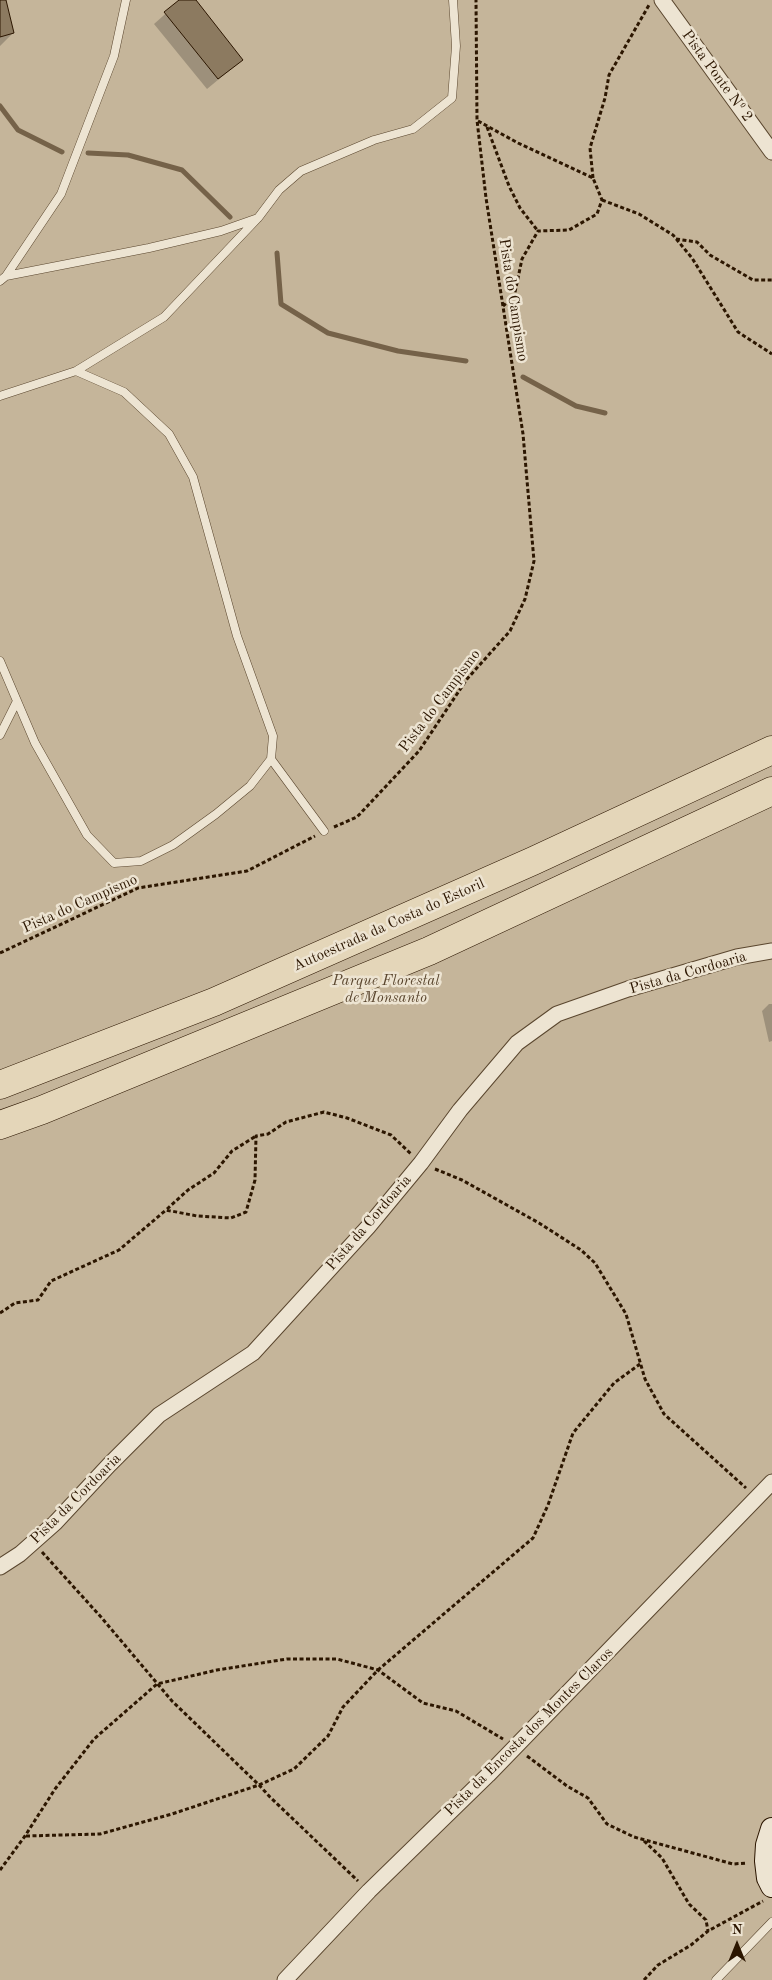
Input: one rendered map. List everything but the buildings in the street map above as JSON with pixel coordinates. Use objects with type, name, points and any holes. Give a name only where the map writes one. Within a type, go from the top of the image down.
[{"type":"highway","name":"Autoestrada da Costa do Estoril","points":[[6,1081],[214,1002],[533,861],[772,750]]},
{"type":"highway","points":[[0,1125],[51,1107],[428,950],[772,791]]},
{"type":"street","name":"Pista Ponte Nº 2","points":[[662,0],[772,152]]},
{"type":"street","name":"Pista da Cordoaria","points":[[0,1567],[20,1554],[56,1523],[109,1465],[159,1415],[253,1353],[368,1227],[421,1163],[460,1110],[517,1043],[557,1014],[628,989],[737,957],[772,951]]},
{"type":"street","name":"Pista da Encosta dos Montes Claros","points":[[285,1980],[370,1891],[515,1747],[772,1482]]},
{"type":"street","points":[[769,1892],[766,1861],[767,1844],[772,1829]]},
{"type":"lane","points":[[3,278],[61,194],[114,56],[126,0]]},
{"type":"lane","points":[[0,396],[76,371],[164,317],[258,218],[279,190],[301,172],[374,140],[413,129],[452,98],[456,46],[453,0]]},
{"type":"lane","points":[[3,278],[149,248],[221,231],[258,218]]},
{"type":"lane","points":[[0,661],[35,743],[87,835],[114,862],[141,861],[173,845],[216,814],[250,786],[271,759],[273,736],[237,636],[193,477],[169,434],[124,392],[76,371]]},
{"type":"lane","points":[[0,735],[17,700]]},
{"type":"lane","points":[[271,759],[324,831]]},
{"type":"lane","points":[[716,1980],[772,1922]]},
{"type":"path","name":"Pista do Campismo","points":[[0,952],[138,888],[247,871],[324,831],[357,817],[419,750],[467,679],[510,631],[525,599],[534,561],[523,434],[486,198],[477,120],[476,0]]},
{"type":"path","points":[[538,231],[569,230],[597,214],[602,200],[593,178],[590,148],[605,98],[609,75],[652,0]]},
{"type":"path","points":[[477,120],[518,143],[593,178]]},
{"type":"path","points":[[487,126],[509,186],[520,208],[538,231]]},
{"type":"path","points":[[602,200],[639,214],[676,238],[692,258],[738,332],[772,354]]},
{"type":"path","points":[[503,306],[514,297],[522,259],[538,231]]},
{"type":"path","points":[[676,238],[697,242],[710,255],[753,280],[772,280]]},
{"type":"path","points":[[0,1313],[15,1303],[38,1300],[51,1281],[119,1250],[188,1190],[214,1173],[232,1151],[256,1136],[268,1134],[286,1122],[324,1112],[347,1118],[391,1135],[421,1163],[462,1180],[539,1223],[581,1250],[595,1263],[626,1314],[645,1379],[664,1414],[757,1498]]},
{"type":"path","points":[[166,1210],[197,1216],[231,1218],[246,1212],[255,1180],[256,1136]]},
{"type":"path","points":[[25,1836],[100,1834],[172,1814],[259,1785],[294,1769],[328,1736],[343,1707],[378,1670],[533,1538],[548,1505],[573,1433],[614,1383],[640,1364]]},
{"type":"path","points":[[33,1543],[100,1616],[157,1684],[270,1797],[370,1891]]},
{"type":"path","points":[[0,1870],[25,1836],[55,1789],[94,1739],[157,1684],[217,1670],[286,1659],[337,1659],[378,1670],[423,1703],[456,1711],[490,1730],[567,1786],[588,1798],[607,1824],[642,1840],[733,1864],[766,1861]]},
{"type":"path","points":[[642,1840],[662,1858],[689,1904],[706,1920],[708,1931]]},
{"type":"path","points":[[644,1980],[658,1965],[769,1892]]},
{"type":"green space","name":"Parque Florestal de Monsanto","points":[[0,0],[772,0],[772,1980],[0,1980]]},
{"type":"waterway","points":[[0,106],[18,130],[62,152]]},
{"type":"waterway","points":[[88,153],[128,155],[182,170],[230,217]]},
{"type":"waterway","points":[[277,253],[281,304],[328,333],[398,351],[466,361]]},
{"type":"waterway","points":[[523,377],[576,406],[605,413]]}]
